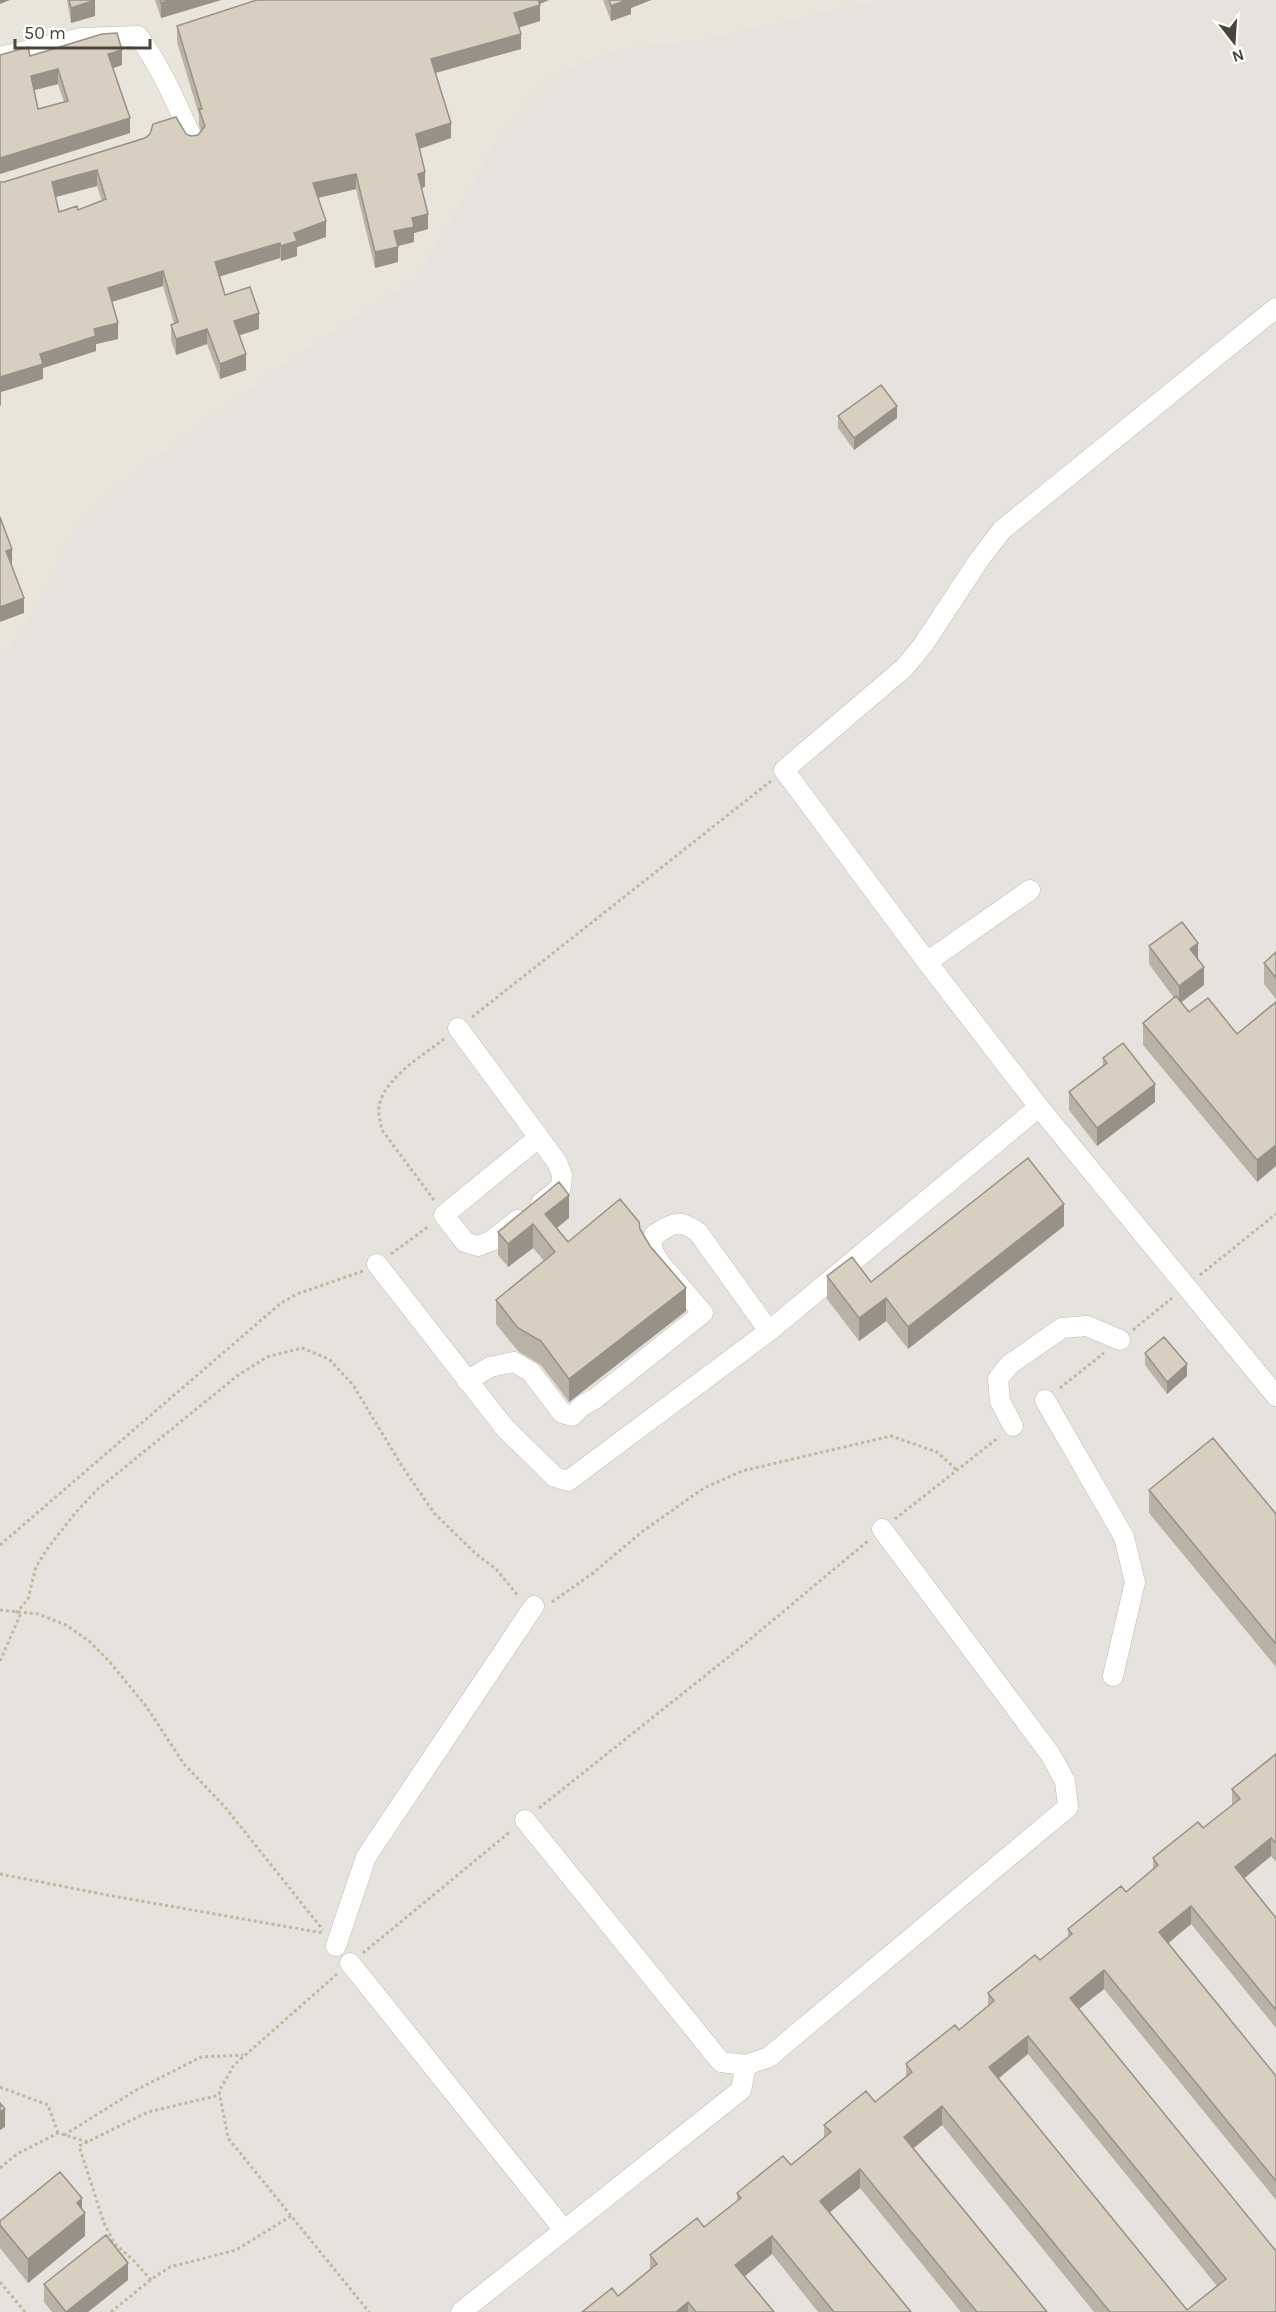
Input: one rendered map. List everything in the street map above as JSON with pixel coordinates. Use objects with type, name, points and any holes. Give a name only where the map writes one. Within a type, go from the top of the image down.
[{"type":"street","points":[[0,57],[81,38],[138,36],[164,75],[192,140]]},
{"type":"street","points":[[1276,308],[1002,530],[979,560],[923,645],[904,668],[784,770],[927,962],[1039,1107],[1276,1396]]},
{"type":"street","points":[[927,962],[1030,890]]},
{"type":"street","points":[[458,1028],[557,1162],[562,1174],[561,1187],[490,1241],[478,1246],[465,1242],[444,1215],[538,1138]]},
{"type":"street","points":[[377,1264],[505,1428],[555,1477],[568,1481],[769,1331],[1039,1107]]},
{"type":"street","points":[[467,1381],[490,1367],[514,1362],[531,1372],[562,1413],[572,1416],[582,1406],[605,1391],[703,1313],[659,1262],[651,1247],[654,1235],[673,1223],[685,1224],[698,1232],[769,1331]]},
{"type":"street","points":[[1013,1426],[1000,1401],[998,1379],[1009,1365],[1062,1328],[1087,1326],[1120,1340]]},
{"type":"street","points":[[1045,1400],[1124,1537],[1136,1582],[1113,1676]]},
{"type":"street","points":[[525,1820],[721,2062],[746,2065],[770,2058],[1068,1807],[1065,1781],[1050,1754],[882,1529]]},
{"type":"street","points":[[336,1946],[366,1857],[534,1605]]},
{"type":"street","points":[[350,1963],[564,2230]]},
{"type":"street","points":[[461,2312],[741,2090],[746,2065]]},
{"type":"path","points":[[0,1545],[281,1303],[297,1294],[353,1276],[377,1264],[444,1215],[382,1130],[379,1104],[388,1086],[784,770]]},
{"type":"path","points":[[1045,1400],[1276,1214]]},
{"type":"path","points":[[16,1613],[28,1599],[36,1567],[47,1550],[76,1512],[98,1489],[237,1377],[267,1357],[302,1348],[329,1359],[353,1385],[402,1466],[434,1513],[476,1554],[496,1569],[525,1604],[546,1605],[562,1597],[642,1531],[704,1488],[742,1471],[891,1436],[937,1452],[957,1470]]},
{"type":"path","points":[[369,2312],[228,2138],[219,2091],[234,2065],[350,1963],[736,1651],[882,1529],[1013,1426]]},
{"type":"path","points":[[0,1610],[38,1614],[66,1625],[108,1660],[146,1707],[184,1764],[225,1807],[325,1933],[0,1874]]},
{"type":"path","points":[[0,1661],[21,1613]]},
{"type":"path","points":[[64,2135],[138,2090],[201,2057],[245,2055]]},
{"type":"path","points":[[0,2087],[48,2105],[58,2133]]},
{"type":"path","points":[[151,2280],[114,2243],[104,2223],[79,2146],[148,2112],[220,2095]]},
{"type":"path","points":[[0,2168],[17,2154],[58,2133],[87,2142]]},
{"type":"path","points":[[111,2312],[170,2267],[236,2250],[291,2216]]},
{"type":"path","points":[[0,2282],[25,2312]]},
{"type":"shaded area","points":[[0,0],[873,0],[703,39],[621,48],[503,130],[417,277],[298,353],[141,468],[39,603],[0,659]]},
{"type":"shaded area","points":[[873,0],[1276,0],[1276,2312],[0,2312],[0,659],[39,603],[75,529],[141,468],[298,353],[417,277],[503,130],[555,74],[621,48],[703,39]]},
{"type":"building","points":[[69,0],[95,0],[71,8]]},
{"type":"building","points":[[257,0],[538,0],[540,5],[514,13],[521,34],[431,59],[451,123],[416,134],[425,172],[418,174],[428,214],[412,218],[414,227],[394,231],[398,247],[375,252],[356,174],[313,183],[326,221],[294,233],[297,241],[281,246],[280,243],[215,262],[225,295],[250,287],[259,313],[234,321],[246,354],[220,364],[207,329],[176,339],[171,325],[178,322],[163,271],[108,288],[118,323],[94,329],[96,336],[40,354],[43,364],[0,377],[0,182],[145,138],[150,134],[153,124],[176,117],[186,134],[198,135],[205,126],[199,109],[202,109],[177,26]],"holes":[[[97,170],[106,199],[78,210],[77,206],[59,212],[52,182]]]},
{"type":"building","points":[[609,0],[627,0],[611,6]]},
{"type":"building","points":[[117,33],[122,50],[108,54],[130,118],[0,158],[0,55],[28,47],[30,56],[102,34]],"holes":[[[58,69],[68,101],[38,109],[31,76]]]},
{"type":"building","points":[[881,385],[897,406],[854,438],[838,416]]},
{"type":"building","points":[[0,517],[12,549],[6,551],[24,598],[0,607]]},
{"type":"building","points":[[1182,922],[1198,943],[1190,949],[1204,967],[1179,986],[1149,946]]},
{"type":"building","points":[[1276,952],[1276,978],[1264,963]]},
{"type":"building","points":[[1176,996],[1189,1012],[1208,998],[1237,1034],[1276,1002],[1276,1145],[1257,1160],[1143,1023]]},
{"type":"building","points":[[1123,1043],[1155,1084],[1097,1128],[1069,1092],[1107,1063],[1103,1058]]},
{"type":"building","points":[[1028,1158],[1064,1204],[908,1327],[886,1298],[859,1318],[827,1276],[852,1257],[871,1282]]},
{"type":"building","points":[[559,1182],[569,1195],[545,1214],[568,1242],[620,1199],[639,1222],[640,1229],[650,1246],[686,1288],[569,1379],[541,1341],[518,1328],[496,1300],[555,1252],[533,1224],[508,1244],[498,1232]]},
{"type":"building","points":[[1164,1337],[1187,1364],[1167,1382],[1145,1353]]},
{"type":"building","points":[[1213,1438],[1276,1514],[1276,1644],[1149,1490]]},
{"type":"building","points":[[1276,1754],[1276,1843],[1271,1838],[1235,1867],[1276,1918],[1276,2010],[1191,1906],[1159,1932],[1276,2076],[1276,2181],[1104,1970],[1070,1998],[1276,2251],[1276,2312],[1110,2312],[942,2106],[904,2137],[1047,2312],[977,2312],[860,2169],[820,2201],[911,2312],[834,2312],[772,2236],[735,2265],[774,2312],[696,2312],[688,2302],[676,2312],[582,2312],[612,2288],[618,2296],[657,2264],[650,2255],[697,2218],[704,2227],[741,2198],[737,2193],[783,2156],[791,2165],[831,2132],[824,2125],[866,2091],[875,2102],[912,2072],[906,2064],[955,2025],[959,2030],[994,2001],[988,1993],[1035,1955],[1040,1960],[1072,1934],[1068,1929],[1121,1886],[1126,1892],[1158,1865],[1153,1858],[1198,1822],[1203,1828],[1240,1799],[1232,1789]],"holes":[[[1028,2036],[1226,2279],[1187,2310],[989,2067]]]},
{"type":"building","points":[[60,2172],[82,2198],[77,2203],[85,2213],[28,2259],[0,2225],[0,2221]]},
{"type":"building","points":[[106,2235],[128,2263],[66,2312],[44,2284]]}]
